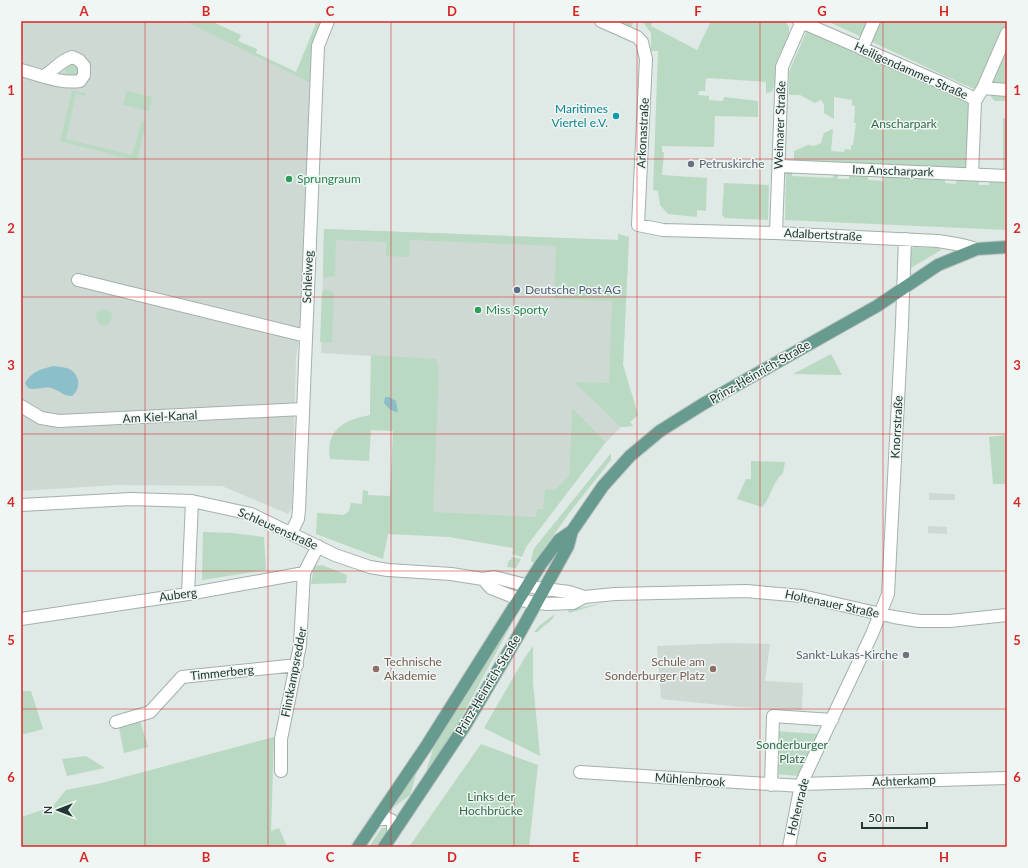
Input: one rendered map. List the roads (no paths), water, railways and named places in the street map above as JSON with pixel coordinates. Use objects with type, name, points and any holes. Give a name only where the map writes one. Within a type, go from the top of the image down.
[{"type":"main road","name":"Adalbertstraße","points":[[977,249],[1007,247]]},
{"type":"main road","name":"Prinz-Heinrich-Straße","points":[[358,847],[559,540],[572,531],[614,473],[651,437],[716,396],[877,306],[903,287],[938,265],[977,249]]},
{"type":"main road","name":"Prinz-Heinrich-Straße","points":[[384,847],[466,724],[568,546],[572,531]]},
{"type":"street","name":"Schleiweg","points":[[291,533],[298,519],[299,510],[318,46],[328,21]]},
{"type":"street","name":"Arkonastraße","points":[[602,21],[637,38],[642,42],[646,59],[638,225]]},
{"type":"street","name":"Heiligendammer Straße","points":[[801,21],[962,93],[975,101],[972,174]]},
{"type":"street","name":"Weimarer Straße","points":[[776,233],[782,67],[801,21]]},
{"type":"street","points":[[862,49],[874,21]]},
{"type":"street","points":[[975,101],[983,88],[1007,33]]},
{"type":"street","points":[[21,70],[44,76],[72,82],[80,81],[87,76],[84,66],[79,60],[72,57],[61,60],[52,72],[44,76]]},
{"type":"street","points":[[983,88],[1007,90]]},
{"type":"street","name":"Im Anscharpark","points":[[779,166],[1007,176]]},
{"type":"street","name":"Adalbertstraße","points":[[638,225],[663,230],[776,233],[905,239],[962,245],[977,249]]},
{"type":"street","name":"Knorrstraße","points":[[880,614],[888,594],[905,239]]},
{"type":"street","points":[[78,280],[306,336]]},
{"type":"street","name":"Am Kiel-Kanal","points":[[21,406],[41,418],[58,421],[303,409]]},
{"type":"street","name":"Schleusenstraße","points":[[21,505],[131,499],[192,501],[251,514],[349,561],[382,569],[451,574],[483,579],[494,577],[528,586]]},
{"type":"street","points":[[188,594],[192,501]]},
{"type":"street","points":[[304,573],[318,546]]},
{"type":"street","name":"Auberg","points":[[21,619],[188,594],[304,573]]},
{"type":"street","name":"Flintkampsredder","points":[[281,771],[281,740],[297,665],[303,624],[304,573]]},
{"type":"street","name":"Schleusenstraße","points":[[483,579],[491,588],[520,599]]},
{"type":"street","name":"Holtenauer Straße","points":[[528,586],[569,592],[584,597]]},
{"type":"street","name":"Holtenauer Straße","points":[[520,599],[536,603],[573,603],[584,597],[615,594],[721,591],[776,593],[802,596],[911,620],[940,622],[1007,615]]},
{"type":"street","name":"Hohenrade","points":[[789,847],[801,785],[880,614]]},
{"type":"street","name":"Timmerberg","points":[[116,722],[150,712],[182,677],[297,665]]},
{"type":"street","points":[[771,785],[773,716],[832,720]]},
{"type":"street","name":"Mühlenbrook","points":[[580,772],[771,785],[801,785]]},
{"type":"street","name":"Achterkamp","points":[[801,785],[1007,778]]},
{"type":"street","points":[[376,820],[385,818],[391,820],[393,823],[393,833]]},
{"type":"water","points":[[54,366],[67,368],[75,373],[78,385],[72,396],[64,395],[51,388],[31,389],[28,388],[25,383],[37,371]]},
{"type":"water","points":[[385,397],[389,397],[396,401],[398,412],[392,410],[384,403]]},
{"type":"place","name":"Maritimes Viertel e.V.","points":[[616,116]]},
{"type":"place","name":"Petruskirche","points":[[691,164]]},
{"type":"place","name":"Sprungraum","points":[[289,179]]},
{"type":"place","name":"Deutsche Post AG","points":[[517,290]]},
{"type":"place","name":"Miss Sporty","points":[[478,310]]},
{"type":"place","name":"Sankt-Lukas-Kirche","points":[[906,655]]},
{"type":"place","name":"Technische Akademie","points":[[376,669]]},
{"type":"place","name":"Schule am Sonderburger Platz","points":[[713,669]]},
{"type":"park label","name":"Anscharpark","points":[[904,124]]},
{"type":"park label","name":"Sonderburger Platz","points":[[792,752]]},
{"type":"park label","name":"Links der Hochbrücke","points":[[491,804]]}]
